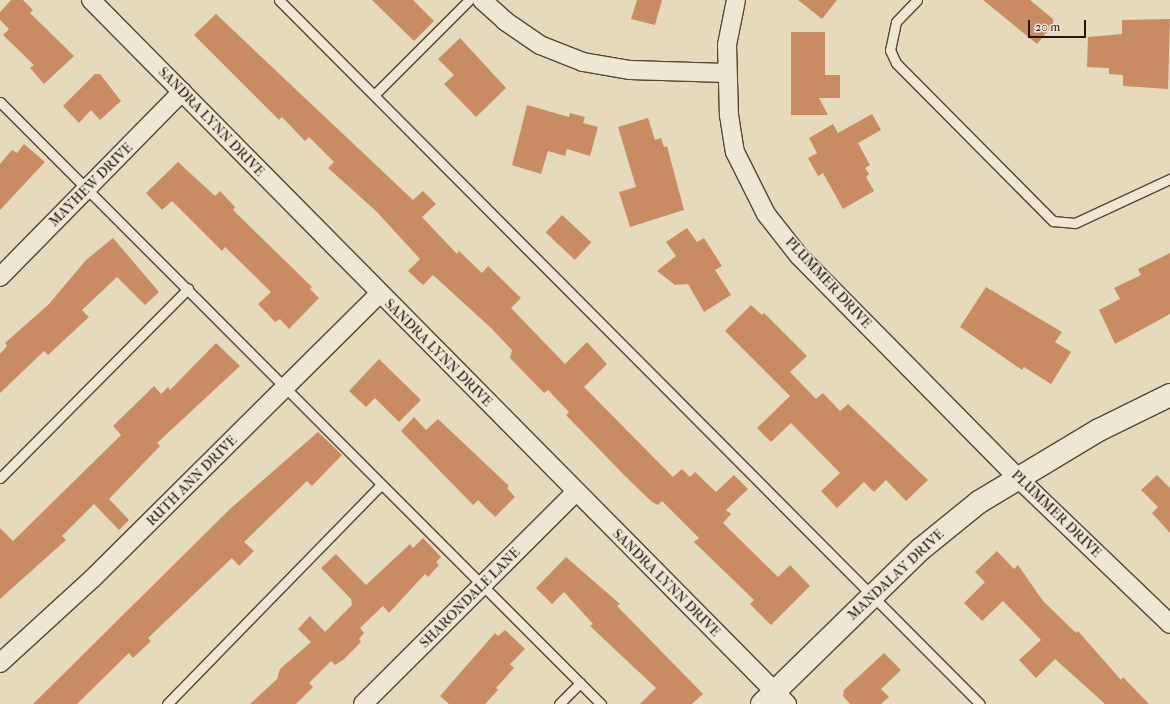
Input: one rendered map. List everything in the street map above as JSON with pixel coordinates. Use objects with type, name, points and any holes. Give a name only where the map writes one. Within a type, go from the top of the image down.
[{"type":"street","name":"SANDRA LYNN DRIVE","points":[[91,0],[379,294],[576,492],[775,700]]},
{"type":"street","points":[[482,0],[505,22],[540,45],[583,62],[630,70],[726,73]]},
{"type":"street","name":"PLUMMER DRIVE","points":[[736,0],[727,45],[726,73],[735,152],[766,214],[799,256],[1019,479],[1170,624]]},
{"type":"street","name":"MAYHEW DRIVE","points":[[0,277],[182,92]]},
{"type":"street","name":"RUTH ANN DRIVE","points":[[0,663],[92,580],[379,294]]},
{"type":"street","name":"MANDALAY DRIVE","points":[[775,700],[872,596],[921,548],[979,502],[1099,430],[1170,395]]},
{"type":"street","name":"SHARONDALE LANE","points":[[364,704],[576,492]]},
{"type":"lane","points":[[279,0],[980,704]]},
{"type":"lane","points":[[374,95],[469,0]]},
{"type":"lane","points":[[917,0],[896,22],[890,50],[896,63],[1054,221],[1075,223],[1170,179]]},
{"type":"lane","points":[[0,102],[601,704]]},
{"type":"lane","points":[[0,478],[188,289]]},
{"type":"lane","points":[[167,704],[381,485]]},
{"type":"lane","points":[[559,704],[580,683]]},
{"type":"building","points":[[11,0],[23,0],[33,10],[30,13],[74,56],[44,84],[30,68],[34,65],[3,35],[9,29],[0,20],[0,12]]},
{"type":"building","points":[[372,0],[413,0],[434,21],[414,41]]},
{"type":"building","points":[[637,0],[662,0],[655,25],[631,19]]},
{"type":"building","points":[[798,0],[837,0],[822,19]]},
{"type":"building","points":[[983,0],[1030,0],[1053,19],[1053,25],[1037,44]]},
{"type":"building","points":[[216,14],[413,200],[423,191],[436,204],[422,217],[457,254],[459,251],[482,273],[488,266],[521,298],[511,308],[565,364],[587,342],[607,364],[584,387],[673,477],[682,469],[690,477],[695,472],[716,492],[734,475],[748,489],[726,510],[731,514],[723,523],[778,577],[790,565],[810,586],[771,625],[750,604],[754,600],[694,542],[699,538],[662,501],[658,505],[652,502],[625,476],[566,415],[569,412],[548,390],[544,393],[510,358],[512,350],[491,328],[433,275],[423,285],[408,271],[420,259],[376,211],[328,168],[334,162],[309,137],[305,141],[282,117],[279,120],[194,35]]},
{"type":"building","points":[[1170,19],[1168,89],[1123,86],[1123,75],[1109,74],[1109,68],[1087,67],[1088,37],[1122,34],[1122,20]]},
{"type":"building","points":[[791,32],[825,32],[825,75],[840,75],[840,98],[819,98],[828,115],[791,115]]},
{"type":"building","points":[[460,38],[506,88],[476,117],[444,84],[454,75],[438,59]]},
{"type":"building","points":[[95,74],[100,74],[121,101],[100,120],[91,110],[79,123],[63,106]]},
{"type":"building","points":[[527,105],[569,117],[570,113],[585,117],[583,123],[598,127],[590,156],[567,149],[565,156],[548,151],[541,174],[512,165]]},
{"type":"building","points":[[872,114],[881,130],[858,143],[870,165],[865,168],[869,174],[866,177],[874,191],[843,209],[823,173],[818,176],[808,158],[817,153],[809,138],[833,124],[838,133]]},
{"type":"building","points":[[648,118],[655,140],[661,138],[664,147],[667,146],[684,210],[630,227],[619,192],[636,187],[618,127]]},
{"type":"building","points":[[24,144],[45,162],[0,210],[0,164],[12,150],[17,153]]},
{"type":"building","points":[[178,162],[215,196],[220,191],[235,207],[233,210],[312,287],[310,289],[319,298],[289,329],[280,319],[275,322],[258,304],[271,292],[225,247],[222,251],[172,201],[162,210],[146,193]]},
{"type":"building","points":[[562,215],[591,242],[575,260],[546,233]]},
{"type":"building","points":[[687,228],[697,242],[704,238],[722,266],[715,270],[731,295],[704,312],[688,284],[675,285],[657,271],[676,256],[666,242]]},
{"type":"building","points":[[113,238],[159,292],[145,305],[117,277],[82,310],[89,317],[48,355],[44,351],[0,393],[0,354],[7,346],[5,343],[49,304],[86,260]]},
{"type":"building","points":[[1170,253],[1170,314],[1115,344],[1099,310],[1120,299],[1114,288],[1141,275],[1138,269]]},
{"type":"building","points":[[986,287],[1062,332],[1055,342],[1071,352],[1051,384],[1024,367],[1022,370],[960,327]]},
{"type":"building","points":[[751,305],[762,315],[764,313],[807,356],[790,372],[816,399],[823,393],[840,411],[848,404],[928,480],[906,501],[886,480],[874,492],[864,482],[837,508],[821,491],[840,473],[791,423],[771,442],[757,428],[790,396],[725,331]]},
{"type":"building","points":[[216,343],[240,366],[157,443],[160,446],[109,499],[129,520],[119,530],[94,504],[62,536],[66,540],[0,599],[0,528],[13,541],[121,435],[113,426],[154,386],[161,394],[168,387],[170,390]]},
{"type":"building","points":[[379,359],[421,400],[399,422],[375,398],[366,407],[349,391]]},
{"type":"building","points":[[414,417],[426,430],[438,419],[509,486],[507,488],[515,497],[495,517],[478,500],[473,505],[401,431]]},
{"type":"building","points":[[318,432],[342,455],[312,486],[307,481],[244,542],[254,551],[239,566],[232,558],[148,638],[151,641],[133,658],[129,653],[77,704],[33,704],[230,509]]},
{"type":"building","points":[[1157,475],[1170,488],[1170,533],[1152,513],[1158,507],[1141,490]]},
{"type":"building","points":[[423,538],[441,557],[436,562],[439,565],[428,577],[425,574],[389,613],[383,606],[360,628],[364,633],[359,639],[361,642],[343,660],[335,665],[331,661],[309,683],[313,687],[296,704],[250,704],[277,679],[280,669],[311,642],[298,629],[310,616],[325,632],[352,605],[351,599],[321,568],[336,554],[366,585],[410,544],[413,548]]},
{"type":"building","points":[[997,551],[1014,569],[1018,565],[1043,601],[1076,633],[1078,631],[1121,680],[1123,677],[1149,704],[1105,704],[1055,659],[1036,678],[1019,660],[1041,640],[1003,601],[982,621],[964,603],[985,582],[975,572]]},
{"type":"building","points":[[566,557],[620,604],[617,606],[703,694],[692,704],[640,704],[656,688],[590,626],[593,624],[564,592],[552,604],[536,588]]},
{"type":"building","points":[[505,630],[525,649],[510,664],[514,668],[496,688],[498,690],[485,704],[449,704],[440,696],[495,633],[498,636]]},
{"type":"building","points":[[884,653],[901,670],[881,689],[889,697],[881,704],[850,704],[843,696],[844,690]]}]
